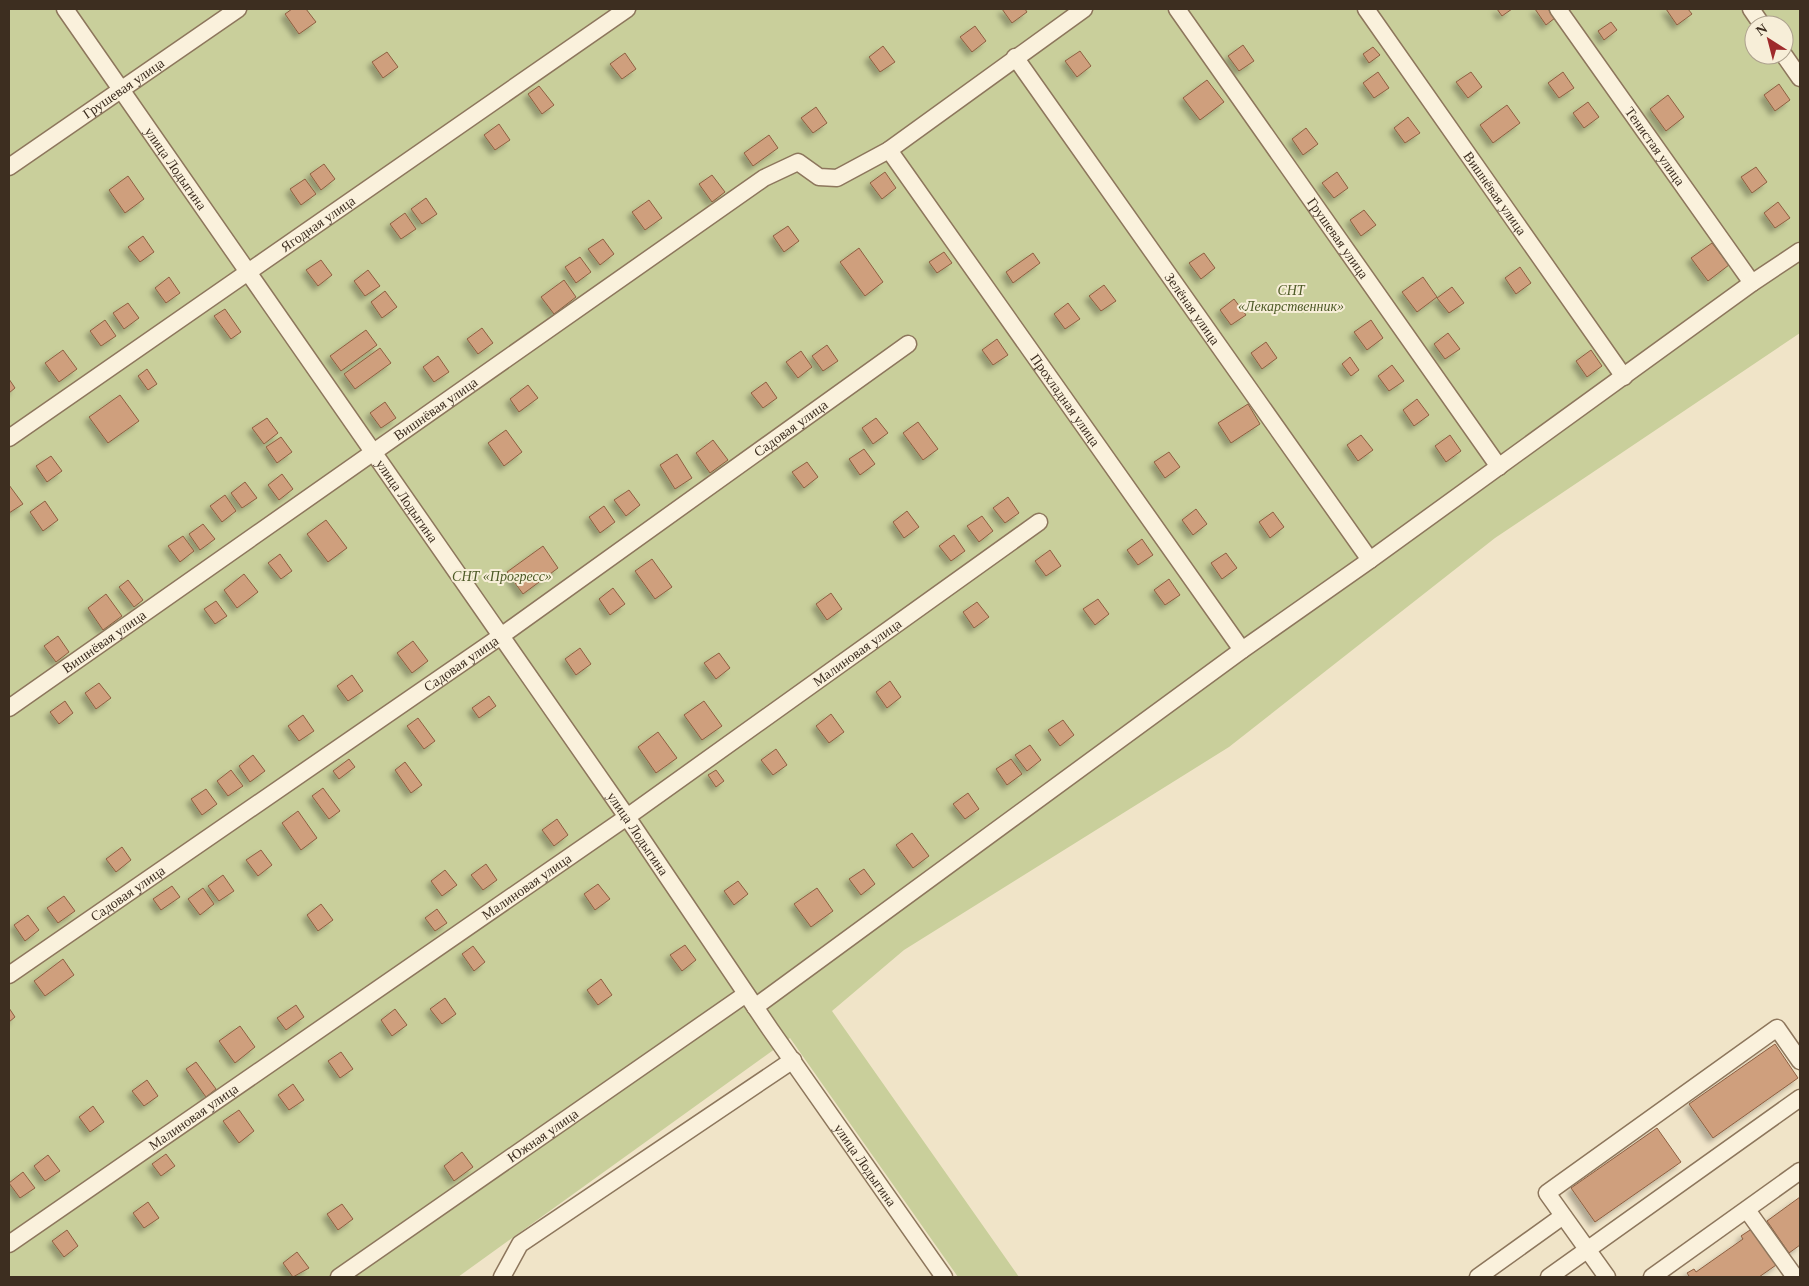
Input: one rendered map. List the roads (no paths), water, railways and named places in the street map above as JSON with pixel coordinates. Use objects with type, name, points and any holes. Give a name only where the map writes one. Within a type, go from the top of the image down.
[{"type":"street","name":"улица Лодыгина","points":[[66,9],[247,272],[627,816],[770,1029],[944,1277]]},
{"type":"street","name":"Грушевая улица","points":[[9,167],[238,9]]},
{"type":"street","name":"Ягодная улица","points":[[9,438],[627,9]]},
{"type":"street","points":[[889,150],[1015,57],[1084,9]]},
{"type":"street","name":"Грушевая улица","points":[[1177,9],[1499,467]]},
{"type":"street","name":"Вишнёвая улица","points":[[1366,9],[1624,376]]},
{"type":"street","name":"Тенистая улица","points":[[1558,9],[1752,283]]},
{"type":"street","name":"Зелёная улица","points":[[1015,57],[1370,560]]},
{"type":"street","points":[[1791,65],[1800,78]]},
{"type":"street","name":"Вишнёвая улица","points":[[9,708],[375,453],[764,178],[798,162],[819,176],[837,178],[889,150]]},
{"type":"street","name":"Прохладная улица","points":[[889,150],[1242,650]]},
{"type":"street","name":"Южная улица","points":[[339,1277],[751,1000],[1370,560],[1752,283],[1800,251]]},
{"type":"street","name":"Садовая улица","points":[[9,975],[501,636],[908,344]]},
{"type":"street","name":"Малиновая улица","points":[[9,1244],[627,816],[1039,522]]},
{"type":"street","points":[[1608,1277],[1547,1193],[1777,1028],[1800,1061]]},
{"type":"street","points":[[502,1277],[520,1244],[792,1060]]},
{"type":"street","points":[[1549,1277],[1800,1098]]},
{"type":"street","points":[[1652,1277],[1800,1171]]},
{"type":"street","points":[[1747,1210],[1798,1277]]},
{"type":"street","points":[[1478,1277],[1564,1216]]},
{"type":"park label","name":"СНТ «Лекарственник»","points":[[1291,298]]},
{"type":"park label","name":"СНТ «Прогресс»","points":[[502,576]]}]
